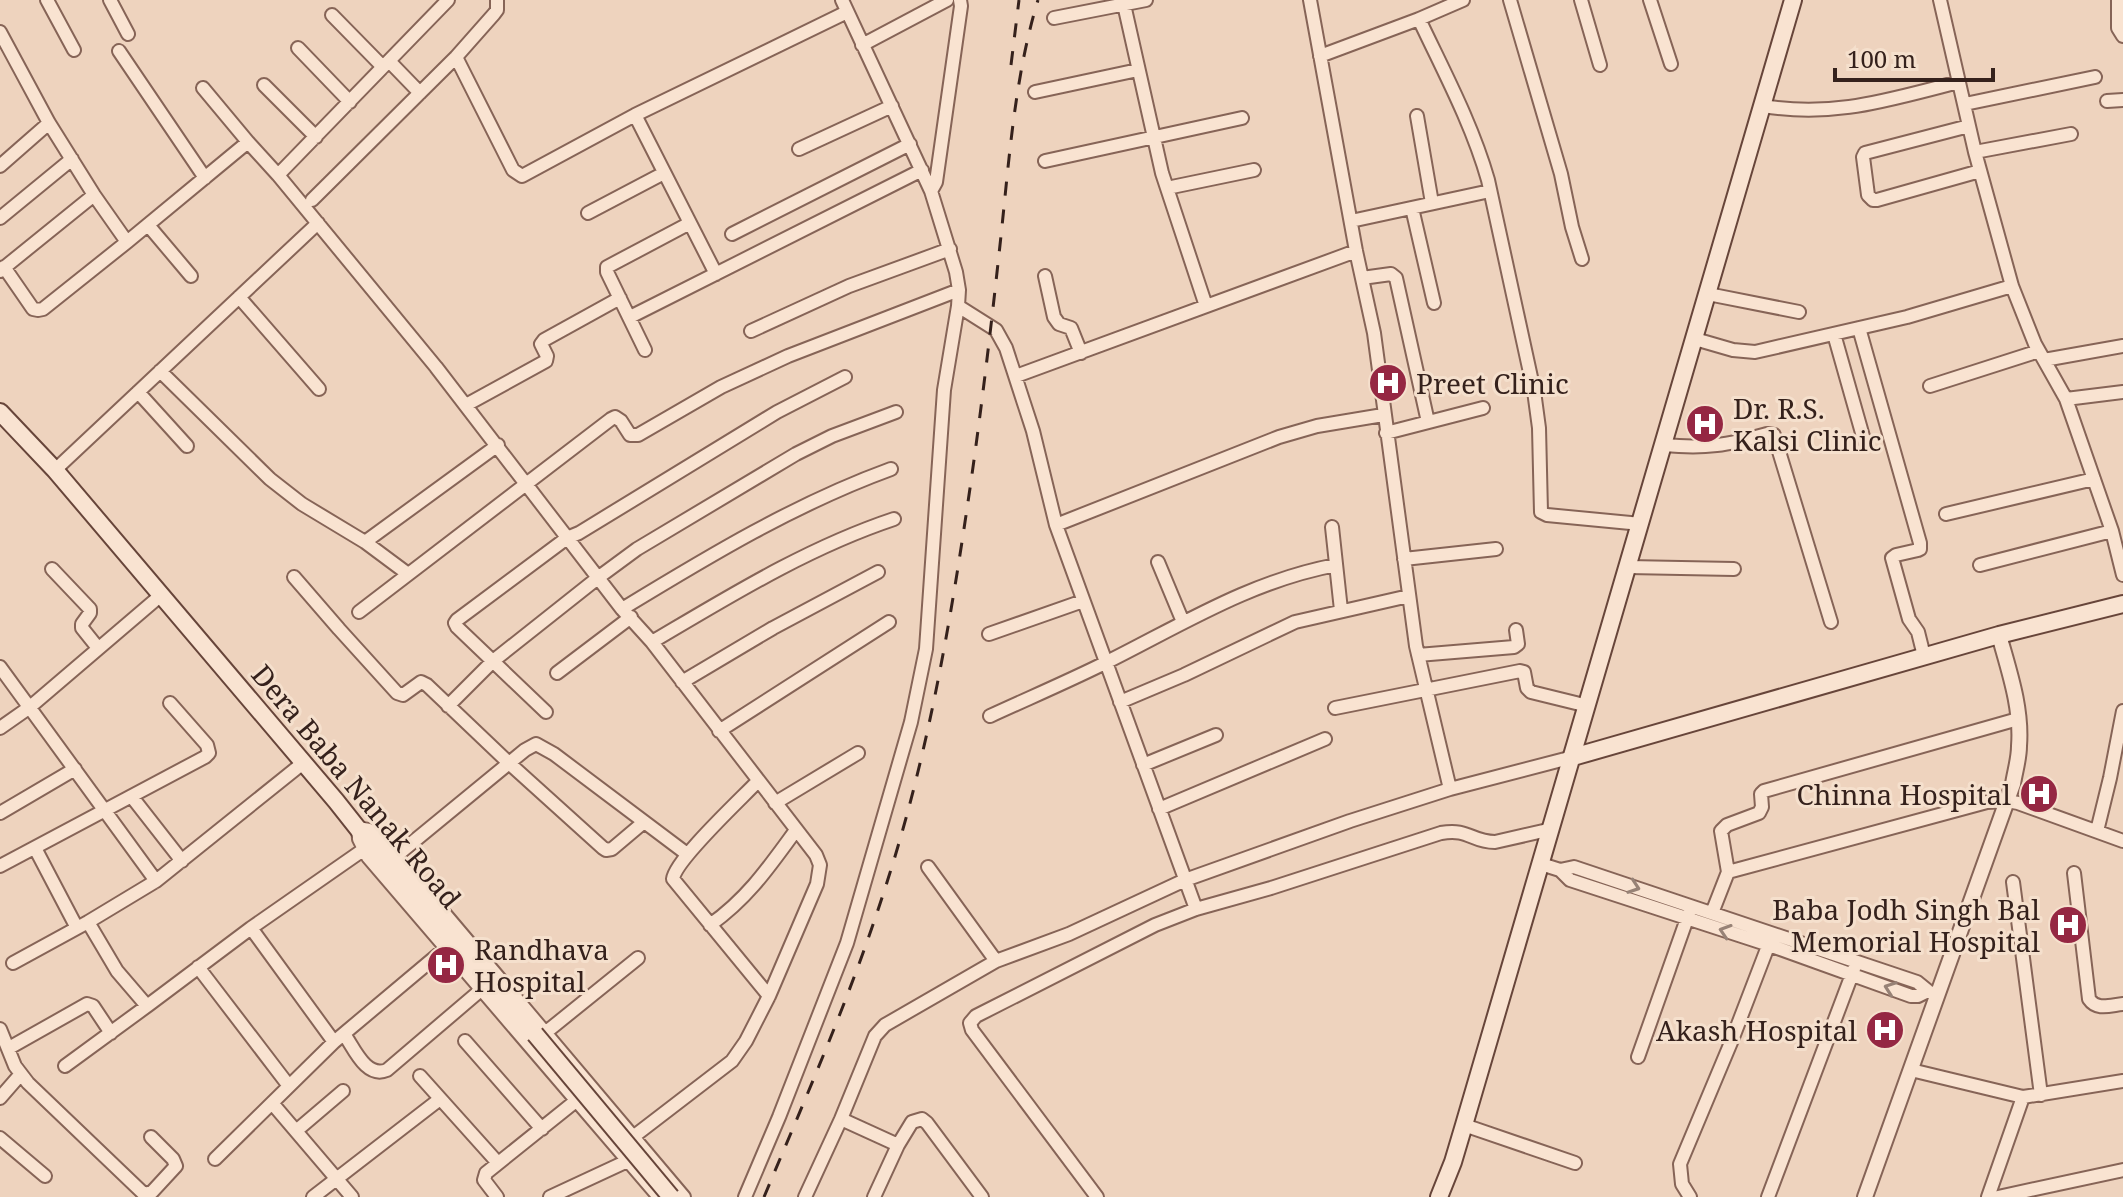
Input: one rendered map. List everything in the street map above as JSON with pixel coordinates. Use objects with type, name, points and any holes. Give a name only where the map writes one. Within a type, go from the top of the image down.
[{"type":"main road","points":[[1441,1196],[1552,829],[1793,0]]},
{"type":"main road","name":"Dera Baba Nanak Road","points":[[0,412],[55,470],[358,828],[366,847],[527,1025],[671,1197]]},
{"type":"main road","points":[[1573,757],[1999,635],[2123,604]]},
{"type":"street","points":[[47,0],[74,50]]},
{"type":"street","points":[[110,0],[128,34]]},
{"type":"street","points":[[278,175],[448,0]]},
{"type":"street","points":[[312,200],[456,57],[497,10],[497,0]]},
{"type":"street","points":[[862,45],[947,0]]},
{"type":"street","points":[[931,191],[936,182],[960,0]]},
{"type":"street","points":[[1054,18],[1146,0]]},
{"type":"street","points":[[1320,56],[1463,0]]},
{"type":"street","points":[[1510,0],[1561,174],[1582,259]]},
{"type":"street","points":[[1581,0],[1600,65]]},
{"type":"street","points":[[1650,0],[1671,64]]},
{"type":"street","points":[[1940,0],[1975,152],[2012,286],[2041,355],[2066,399],[2112,531],[2123,575]]},
{"type":"street","points":[[2118,0],[2118,28],[2123,36]]},
{"type":"street","points":[[1313,1],[1320,56],[1374,333],[1418,655],[1450,789]]},
{"type":"street","points":[[1124,2],[1167,188],[1206,306]]},
{"type":"street","points":[[456,57],[513,170],[522,176],[845,6],[931,191],[956,272],[958,306],[944,390],[926,649],[911,722],[847,943],[745,1197]]},
{"type":"street","points":[[332,15],[420,93]]},
{"type":"street","points":[[1419,19],[1479,150],[1490,191],[1534,391],[1539,428],[1541,512],[1641,524]]},
{"type":"street","points":[[0,32],[49,123],[127,242]]},
{"type":"street","points":[[298,48],[350,102]]},
{"type":"street","points":[[119,51],[205,178]]},
{"type":"street","points":[[1035,92],[1138,70]]},
{"type":"street","points":[[1965,104],[2095,77]]},
{"type":"street","points":[[1763,106],[1820,111],[1855,107],[1959,82]]},
{"type":"street","points":[[264,85],[316,137]]},
{"type":"street","points":[[203,88],[318,223],[498,445],[567,538],[652,642],[816,855],[820,865],[817,884],[769,996],[746,1041],[732,1061],[633,1137]]},
{"type":"street","points":[[2107,101],[2123,100]]},
{"type":"street","points":[[799,149],[892,106]]},
{"type":"street","points":[[635,115],[716,274]]},
{"type":"street","points":[[1417,116],[1432,203]]},
{"type":"street","points":[[1045,161],[1242,118]]},
{"type":"street","points":[[0,166],[49,123]]},
{"type":"street","points":[[1969,126],[1865,153],[1868,195],[1877,200],[1980,171]]},
{"type":"street","points":[[1975,152],[2071,134]]},
{"type":"street","points":[[94,195],[2,269],[33,309],[38,310],[127,242],[248,142]]},
{"type":"street","points":[[732,234],[910,144]]},
{"type":"street","points":[[0,218],[72,159]]},
{"type":"street","points":[[630,317],[922,170]]},
{"type":"street","points":[[1167,188],[1254,170]]},
{"type":"street","points":[[588,213],[664,173]]},
{"type":"street","points":[[1351,221],[1490,191]]},
{"type":"street","points":[[1412,208],[1434,303]]},
{"type":"street","points":[[55,470],[318,223]]},
{"type":"street","points":[[645,350],[607,267],[690,223]]},
{"type":"street","points":[[148,225],[191,276]]},
{"type":"street","points":[[751,331],[849,286],[950,249]]},
{"type":"street","points":[[1016,376],[1356,251]]},
{"type":"street","points":[[1362,278],[1391,274],[1396,278],[1428,422]]},
{"type":"street","points":[[1045,276],[1054,317],[1059,324],[1071,328],[1081,353]]},
{"type":"street","points":[[1695,339],[1733,350],[1755,352],[1907,317],[2012,286]]},
{"type":"street","points":[[359,612],[615,417],[630,435],[638,435],[708,394],[788,356],[959,290]]},
{"type":"street","points":[[1708,294],[1799,312]]},
{"type":"street","points":[[239,297],[319,389]]},
{"type":"street","points":[[466,405],[546,361],[548,358],[542,342],[620,298]]},
{"type":"street","points":[[958,306],[996,330],[1001,337],[1033,431],[1056,525],[1196,909]]},
{"type":"street","points":[[1859,328],[1920,543],[1920,549],[1892,558],[1909,619],[1918,632],[1924,656]]},
{"type":"street","points":[[1834,334],[1864,440]]},
{"type":"street","points":[[1930,386],[2041,355],[2123,346]]},
{"type":"street","points":[[160,371],[270,479],[302,504],[365,542],[408,574]]},
{"type":"street","points":[[546,712],[457,627],[457,620],[567,538],[777,412],[845,377]]},
{"type":"street","points":[[138,392],[187,446]]},
{"type":"street","points":[[2066,399],[2123,392]]},
{"type":"street","points":[[1386,433],[1483,408]]},
{"type":"street","points":[[448,706],[493,661],[637,549],[796,454],[832,436],[896,412]]},
{"type":"street","points":[[1056,525],[1279,437],[1317,426],[1383,415]]},
{"type":"street","points":[[1664,445],[1709,447],[1774,435],[1831,622]]},
{"type":"street","points":[[365,542],[498,445]]},
{"type":"street","points":[[557,673],[627,613],[716,551],[850,484],[891,469]]},
{"type":"street","points":[[1946,514],[2094,479]]},
{"type":"street","points":[[652,642],[807,555],[855,532],[894,519]]},
{"type":"street","points":[[1332,527],[1341,610]]},
{"type":"street","points":[[1980,565],[2112,531]]},
{"type":"street","points":[[1404,559],[1496,549]]},
{"type":"street","points":[[1158,562],[1183,622]]},
{"type":"street","points":[[990,716],[1105,663],[1241,594],[1281,579],[1336,565]]},
{"type":"street","points":[[1628,567],[1734,569]]},
{"type":"street","points":[[52,569],[90,609],[82,628],[98,648]]},
{"type":"street","points":[[682,682],[773,628],[878,572]]},
{"type":"street","points":[[294,577],[397,693],[403,695],[424,683],[606,850],[612,849],[644,822]]},
{"type":"street","points":[[0,728],[30,707],[160,596]]},
{"type":"street","points":[[1120,702],[1295,622],[1409,596]]},
{"type":"street","points":[[989,634],[1083,601]]},
{"type":"street","points":[[719,731],[889,622]]},
{"type":"street","points":[[1418,655],[1514,647],[1518,644],[1516,630]]},
{"type":"street","points":[[1865,1197],[1911,1070],[1933,993],[2013,784],[2019,746],[2018,719],[2014,688],[1999,635]]},
{"type":"street","points":[[0,667],[156,881]]},
{"type":"street","points":[[1335,708],[1520,671],[1525,674],[1526,686],[1531,692],[1588,706]]},
{"type":"street","points":[[0,866],[209,753],[207,745],[170,703]]},
{"type":"street","points":[[2097,831],[2116,777],[2123,711]]},
{"type":"street","points":[[1712,913],[1728,872],[1721,831],[1727,825],[1759,813],[1764,791],[2018,719]]},
{"type":"street","points":[[1143,765],[1216,735]]},
{"type":"street","points":[[1159,809],[1325,739]]},
{"type":"street","points":[[396,856],[536,744],[554,754],[687,854]]},
{"type":"street","points":[[775,803],[858,753]]},
{"type":"street","points":[[805,1197],[881,1028],[996,961],[1069,934],[1185,880],[1350,821],[1450,789],[1573,757]]},
{"type":"street","points":[[13,963],[156,881],[303,763]]},
{"type":"street","points":[[0,813],[75,769]]},
{"type":"street","points":[[758,781],[687,854],[674,871],[673,879],[769,996]]},
{"type":"street","points":[[132,797],[182,861]]},
{"type":"street","points":[[1728,872],[1977,803],[2007,801],[2123,841]]},
{"type":"street","points":[[358,828],[375,833],[396,856],[684,1197]]},
{"type":"street","points":[[1097,1197],[972,1030],[970,1023],[976,1016],[1110,946],[1196,909],[1441,833],[1462,832],[1485,842],[1495,842],[1552,829]]},
{"type":"street","points":[[710,925],[744,898],[796,830]]},
{"type":"street","points":[[65,1066],[366,847],[446,948],[659,1197]]},
{"type":"street","points":[[35,848],[82,925],[147,1006]]},
{"type":"street","points":[[1541,864],[1560,870],[1570,880],[1689,912],[1854,968],[1917,982],[1933,993]]},
{"type":"street","points":[[928,867],[996,961]]},
{"type":"street","points":[[2074,873],[2089,999],[2100,1007],[2123,1004]]},
{"type":"street","points":[[2013,882],[2041,1095]]},
{"type":"street","points":[[1689,912],[1712,913],[1770,940]]},
{"type":"street","points":[[1638,1057],[1689,912]]},
{"type":"street","points":[[251,928],[339,1038],[374,1072],[387,1070],[482,989]]},
{"type":"street","points":[[1690,1197],[1682,1184],[1680,1164],[1770,940]]},
{"type":"street","points":[[215,1159],[339,1038],[446,948]]},
{"type":"street","points":[[545,1033],[638,958]]},
{"type":"street","points":[[198,967],[289,1086]]},
{"type":"street","points":[[1768,1197],[1854,968]]},
{"type":"street","points":[[9,1048],[87,1004],[93,1006],[111,1033]]},
{"type":"street","points":[[0,1029],[20,1075],[144,1194],[152,1192],[176,1166],[151,1137]]},
{"type":"street","points":[[465,1041],[542,1129]]},
{"type":"street","points":[[1911,1070],[2023,1097],[2123,1081]]},
{"type":"street","points":[[0,1098],[20,1075]]},
{"type":"street","points":[[420,1076],[498,1163]]},
{"type":"street","points":[[296,1131],[343,1091]]},
{"type":"street","points":[[1988,1197],[2023,1097]]},
{"type":"street","points":[[313,1197],[440,1099]]},
{"type":"street","points":[[497,1197],[486,1184],[484,1176],[577,1100]]},
{"type":"street","points":[[272,1103],[352,1197]]},
{"type":"street","points":[[841,1119],[898,1145]]},
{"type":"street","points":[[874,1197],[898,1145],[916,1119],[927,1123],[982,1197]]},
{"type":"street","points":[[1464,1125],[1575,1163]]},
{"type":"street","points":[[0,1138],[45,1176]]},
{"type":"street","points":[[550,1197],[646,1152]]},
{"type":"street","points":[[1999,1197],[2123,1170]]},
{"type":"street","points":[[2065,1183],[2068,1197]]},
{"type":"railway","points":[[1011,65],[1019,0]]},
{"type":"railway","points":[[764,1197],[860,960],[888,879],[924,747],[965,522],[1013,121],[1023,60],[1038,0]]},
{"type":"place","name":"Preet Clinic","points":[[1388,383]]},
{"type":"place","name":"Dr. R.S. Kalsi Clinic","points":[[1705,424]]},
{"type":"place","name":"Chinna Hospital","points":[[2039,794]]},
{"type":"place","name":"Baba Jodh Singh Bal Memorial Hospital","points":[[2068,925]]},
{"type":"place","name":"Randhava Hospital","points":[[446,965]]},
{"type":"place","name":"Akash Hospital","points":[[1885,1030]]}]
